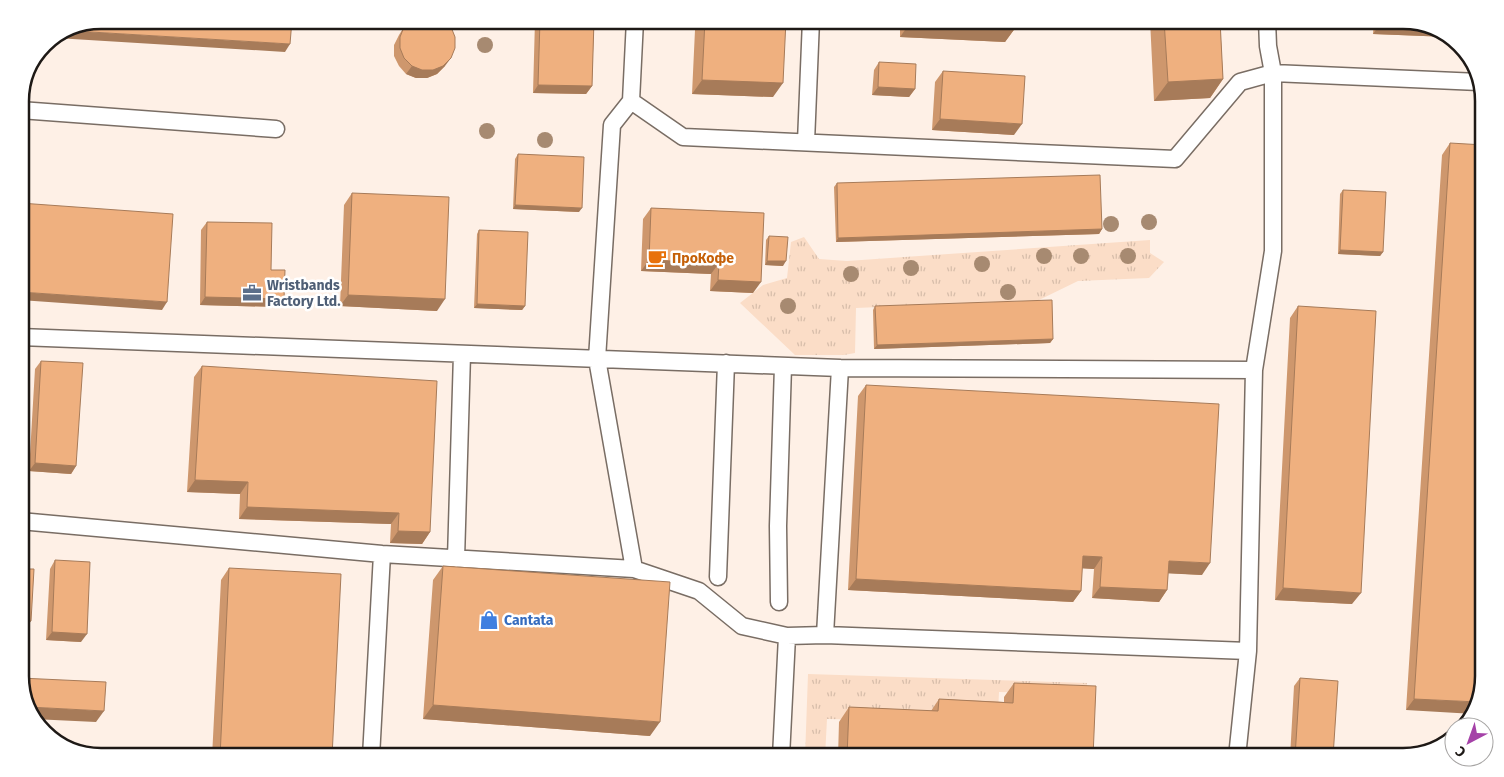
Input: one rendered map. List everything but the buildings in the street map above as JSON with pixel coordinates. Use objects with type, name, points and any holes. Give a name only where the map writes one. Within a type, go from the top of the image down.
[{"type":"lane","points":[[634,29],[630,101],[612,126],[597,359],[634,569]]},
{"type":"lane","points":[[806,142],[811,29]]},
{"type":"lane","points":[[1238,748],[1248,651],[1254,370],[1273,251],[1273,73],[1268,46],[1267,29]]},
{"type":"lane","points":[[630,101],[683,137],[1175,159],[1240,82],[1273,73],[1472,82]]},
{"type":"lane","points":[[29,111],[276,129]]},
{"type":"lane","points":[[29,337],[840,368],[1254,370]]},
{"type":"lane","points":[[456,559],[462,354]]},
{"type":"lane","points":[[718,577],[726,363]]},
{"type":"lane","points":[[778,602],[778,526],[783,366]]},
{"type":"lane","points":[[825,635],[840,368]]},
{"type":"lane","points":[[29,522],[382,554],[634,569],[699,591],[742,626],[787,636],[825,635],[1248,651]]},
{"type":"lane","points":[[371,748],[382,554]]},
{"type":"lane","points":[[781,748],[787,636]]},
{"type":"green space","points":[[804,237],[819,259],[847,261],[1150,240],[1150,253],[1164,262],[1149,278],[1078,281],[1039,300],[856,308],[855,353],[844,355],[795,355],[740,303],[763,285],[787,278],[791,242]]},
{"type":"green space","points":[[808,674],[1087,683],[1087,694],[999,692],[998,713],[926,721],[827,719],[825,748],[805,748]]},
{"type":"place","name":"ПроКофе","points":[[657,258]]},
{"type":"place","name":"Wristbands Factory Ltd.","points":[[252,293]]},
{"type":"place","name":"Cantata","points":[[489,620]]}]
